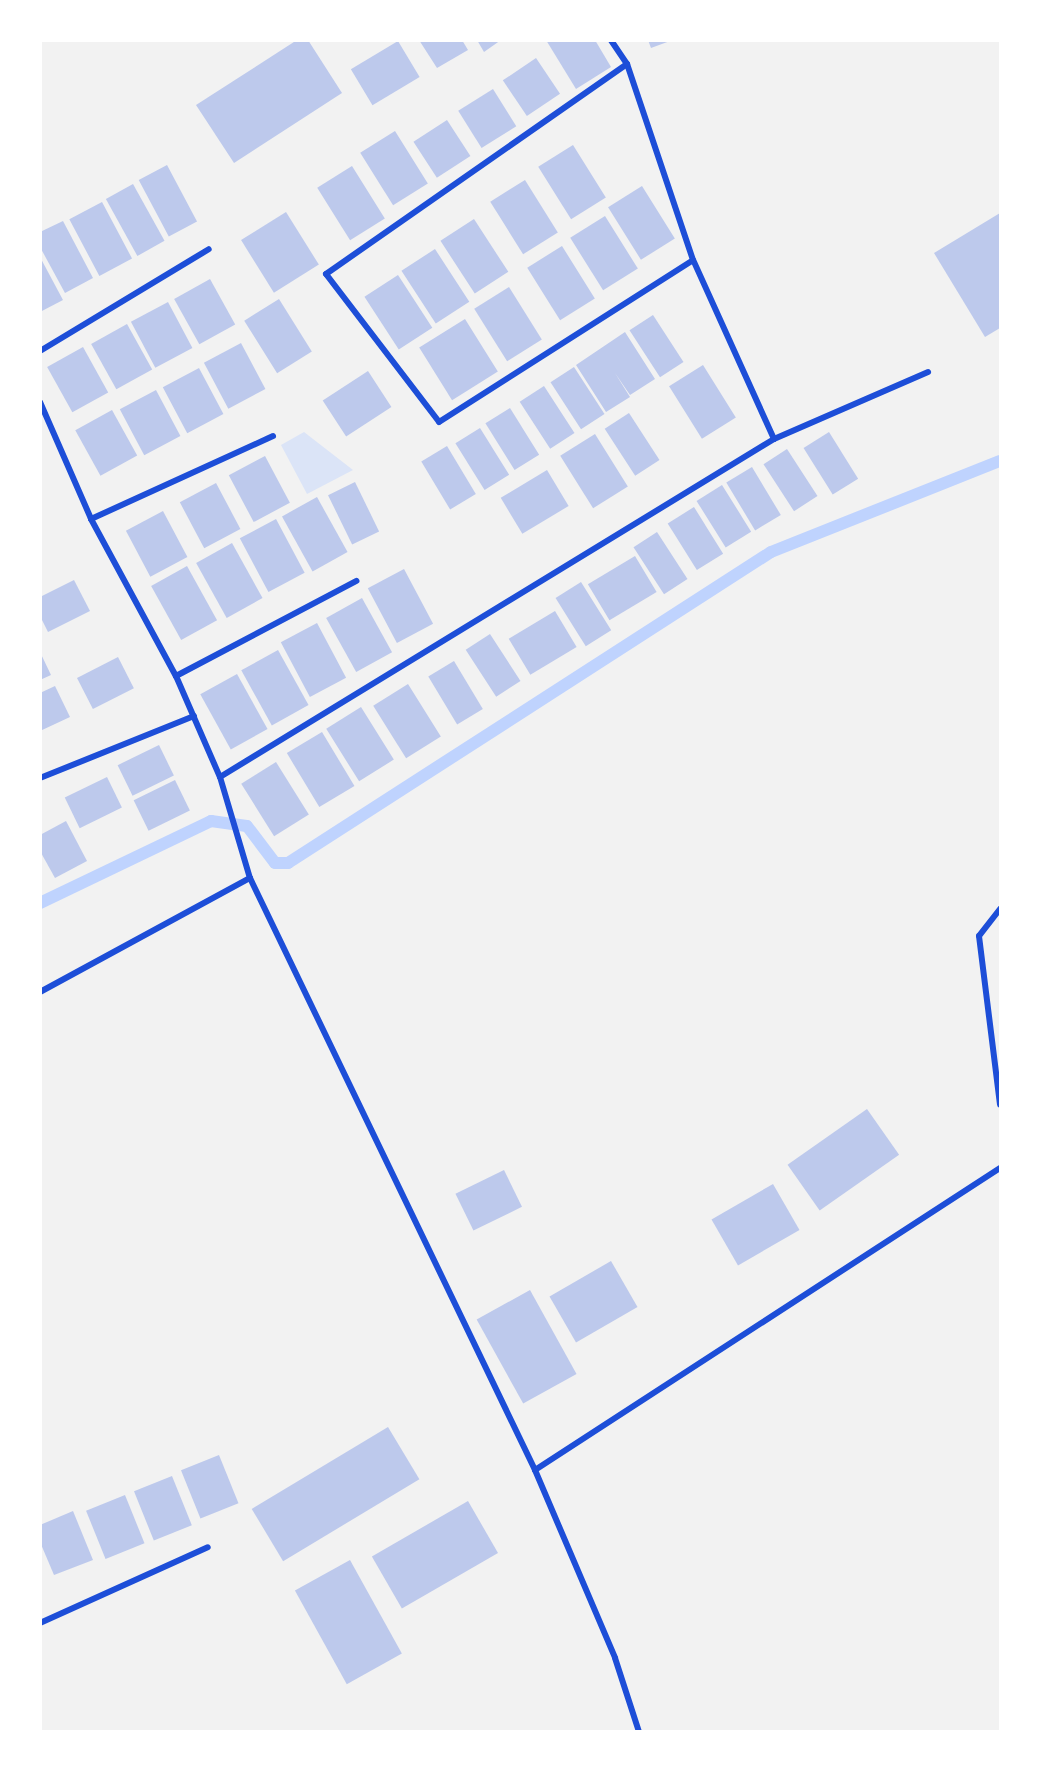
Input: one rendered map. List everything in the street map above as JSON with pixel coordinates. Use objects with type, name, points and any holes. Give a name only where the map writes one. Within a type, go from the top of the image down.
[{"type":"street","points":[[611,40],[627,64],[693,260],[774,439]]},
{"type":"street","points":[[627,64],[326,274],[439,422],[693,260]]},
{"type":"street","points":[[40,351],[209,249]]},
{"type":"street","points":[[220,777],[774,439],[928,372]]},
{"type":"street","points":[[40,402],[91,519],[177,676],[220,777],[250,878],[535,1470],[615,1658],[639,1731]]},
{"type":"street","points":[[91,519],[273,436]]},
{"type":"street","points":[[177,676],[356,581]]},
{"type":"street","points":[[40,778],[194,716]]},
{"type":"street","points":[[40,992],[250,878]]},
{"type":"street","points":[[1000,909],[979,936],[1000,1105]]},
{"type":"street","points":[[535,1470],[1000,1168]]},
{"type":"street","points":[[40,1623],[208,1547]]},
{"type":"shaded area","points":[[304,432],[353,470],[307,494],[281,445]]},
{"type":"building","points":[[297,40],[308,40],[342,93],[234,163],[196,105]]},
{"type":"building","points":[[419,40],[462,40],[468,50],[437,68]]},
{"type":"building","points":[[477,40],[501,40],[484,52]]},
{"type":"building","points":[[546,40],[595,40],[611,67],[576,89]]},
{"type":"building","points":[[648,40],[670,40],[670,41],[651,48]]},
{"type":"building","points":[[398,41],[420,77],[372,105],[351,69]]},
{"type":"building","points":[[536,58],[560,94],[527,116],[503,80]]},
{"type":"building","points":[[493,89],[516,126],[482,148],[458,111]]},
{"type":"building","points":[[447,120],[470,156],[437,178],[413,142]]},
{"type":"building","points":[[395,131],[428,184],[393,205],[360,153]]},
{"type":"building","points":[[573,145],[606,198],[571,219],[538,167]]},
{"type":"building","points":[[167,165],[197,222],[169,237],[139,180]]},
{"type":"building","points":[[352,166],[385,219],[350,240],[317,188]]},
{"type":"building","points":[[525,180],[558,233],[523,254],[490,202]]},
{"type":"building","points":[[133,184],[165,241],[137,256],[106,199]]},
{"type":"building","points":[[642,186],[675,239],[641,260],[608,207]]},
{"type":"building","points":[[102,202],[132,259],[99,276],[69,219]]},
{"type":"building","points":[[286,212],[319,265],[274,293],[241,240]]},
{"type":"building","points":[[1000,213],[1000,328],[985,337],[934,253]]},
{"type":"building","points":[[605,216],[638,269],[603,290],[570,238]]},
{"type":"building","points":[[474,219],[508,272],[475,294],[440,241]]},
{"type":"building","points":[[63,221],[93,278],[65,293],[40,247],[40,232]]},
{"type":"building","points":[[562,246],[595,299],[560,320],[527,268]]},
{"type":"building","points":[[435,249],[469,302],[436,324],[401,271]]},
{"type":"building","points":[[40,257],[63,300],[40,312]]},
{"type":"building","points":[[398,275],[432,328],[399,350],[364,297]]},
{"type":"building","points":[[210,279],[235,324],[199,344],[174,299]]},
{"type":"building","points":[[509,287],[542,340],[507,361],[474,309]]},
{"type":"building","points":[[279,299],[312,352],[277,373],[244,321]]},
{"type":"building","points":[[168,302],[192,348],[155,368],[131,322]]},
{"type":"building","points":[[653,315],[683,362],[660,377],[630,330]]},
{"type":"building","points":[[465,319],[498,372],[452,400],[419,348]]},
{"type":"building","points":[[127,324],[152,369],[116,389],[91,344]]},
{"type":"building","points":[[625,332],[655,379],[630,395],[615,373],[630,397],[606,412],[576,365]]},
{"type":"building","points":[[241,343],[265,389],[228,409],[204,363]]},
{"type":"building","points":[[83,347],[108,392],[72,412],[47,367]]},
{"type":"building","points":[[703,365],[736,418],[702,439],[669,386]]},
{"type":"building","points":[[574,367],[604,414],[581,429],[551,382]]},
{"type":"building","points":[[199,368],[223,414],[187,433],[163,387]]},
{"type":"building","points":[[368,371],[391,407],[346,436],[323,400]]},
{"type":"building","points":[[544,386],[574,433],[550,449],[520,402]]},
{"type":"building","points":[[156,390],[180,436],[144,455],[120,409]]},
{"type":"building","points":[[510,408],[539,455],[515,470],[485,423]]},
{"type":"building","points":[[112,410],[137,455],[100,476],[75,430]]},
{"type":"building","points":[[629,413],[659,460],[635,476],[605,429]]},
{"type":"building","points":[[480,428],[509,475],[485,490],[455,443]]},
{"type":"building","points":[[829,432],[858,479],[833,495],[804,448]]},
{"type":"building","points":[[595,434],[628,487],[593,508],[560,456]]},
{"type":"building","points":[[447,446],[476,494],[450,509],[421,461]]},
{"type":"building","points":[[787,449],[817,496],[794,511],[764,464]]},
{"type":"building","points":[[265,456],[290,503],[254,522],[229,475]]},
{"type":"building","points":[[752,467],[781,515],[755,530],[726,482]]},
{"type":"building","points":[[547,470],[569,506],[522,534],[501,498]]},
{"type":"building","points":[[355,482],[379,531],[352,545],[328,495]]},
{"type":"building","points":[[216,483],[240,529],[204,548],[180,502]]},
{"type":"building","points":[[722,485],[751,532],[726,548],[697,501]]},
{"type":"building","points":[[317,497],[348,552],[313,571],[282,516]]},
{"type":"building","points":[[694,507],[723,554],[697,570],[668,523]]},
{"type":"building","points":[[163,511],[187,557],[150,577],[126,531]]},
{"type":"building","points":[[276,519],[305,573],[268,592],[240,538]]},
{"type":"building","points":[[657,532],[687,579],[664,594],[634,547]]},
{"type":"building","points":[[232,543],[263,598],[227,618],[196,563]]},
{"type":"building","points":[[635,556],[657,592],[609,620],[588,584]]},
{"type":"building","points":[[187,566],[217,620],[181,640],[151,586]]},
{"type":"building","points":[[404,569],[433,624],[397,643],[368,588]]},
{"type":"building","points":[[74,580],[90,611],[48,632],[40,616],[40,597]]},
{"type":"building","points":[[581,582],[611,630],[586,646],[556,598]]},
{"type":"building","points":[[362,598],[392,652],[356,672],[326,618]]},
{"type":"building","points":[[555,611],[577,647],[530,675],[509,639]]},
{"type":"building","points":[[317,623],[346,678],[310,697],[281,642]]},
{"type":"building","points":[[490,634],[520,681],[496,697],[466,650]]},
{"type":"building","points":[[278,650],[309,705],[272,725],[241,670]]},
{"type":"building","points":[[40,652],[51,675],[40,680]]},
{"type":"building","points":[[118,657],[134,688],[93,709],[77,678]]},
{"type":"building","points":[[454,661],[483,709],[457,724],[428,676]]},
{"type":"building","points":[[237,674],[268,729],[231,749],[200,694]]},
{"type":"building","points":[[408,684],[441,737],[406,758],[373,706]]},
{"type":"building","points":[[55,686],[70,717],[40,731],[40,693]]},
{"type":"building","points":[[361,707],[394,760],[359,781],[326,729]]},
{"type":"building","points":[[322,732],[354,786],[319,807],[287,753]]},
{"type":"building","points":[[159,745],[174,776],[133,796],[118,765]]},
{"type":"building","points":[[276,762],[309,815],[274,836],[241,784]]},
{"type":"building","points":[[107,777],[122,808],[80,828],[65,798]]},
{"type":"building","points":[[175,780],[190,811],[149,831],[134,800]]},
{"type":"building","points":[[66,821],[87,861],[55,878],[40,851],[40,835]]},
{"type":"building","points":[[867,1109],[899,1155],[820,1211],[788,1165]]},
{"type":"building","points":[[504,1170],[522,1207],[473,1231],[455,1194]]},
{"type":"building","points":[[773,1184],[800,1230],[738,1265],[712,1220]]},
{"type":"building","points":[[611,1261],[638,1307],[576,1342],[550,1296]]},
{"type":"building","points":[[530,1290],[577,1374],[523,1404],[477,1320]]},
{"type":"building","points":[[388,1427],[419,1479],[283,1561],[252,1509]]},
{"type":"building","points":[[219,1455],[238,1503],[200,1519],[181,1470]]},
{"type":"building","points":[[172,1476],[192,1525],[154,1540],[134,1491]]},
{"type":"building","points":[[125,1495],[144,1543],[106,1559],[86,1511]]},
{"type":"building","points":[[468,1501],[498,1553],[402,1608],[372,1556]]},
{"type":"building","points":[[73,1511],[93,1560],[54,1575],[40,1542],[40,1525]]},
{"type":"building","points":[[350,1560],[402,1654],[347,1684],[295,1591]]},
{"type":"waterway","points":[[40,903],[211,821],[247,826],[275,863],[288,863],[771,552],[1000,461]]}]
